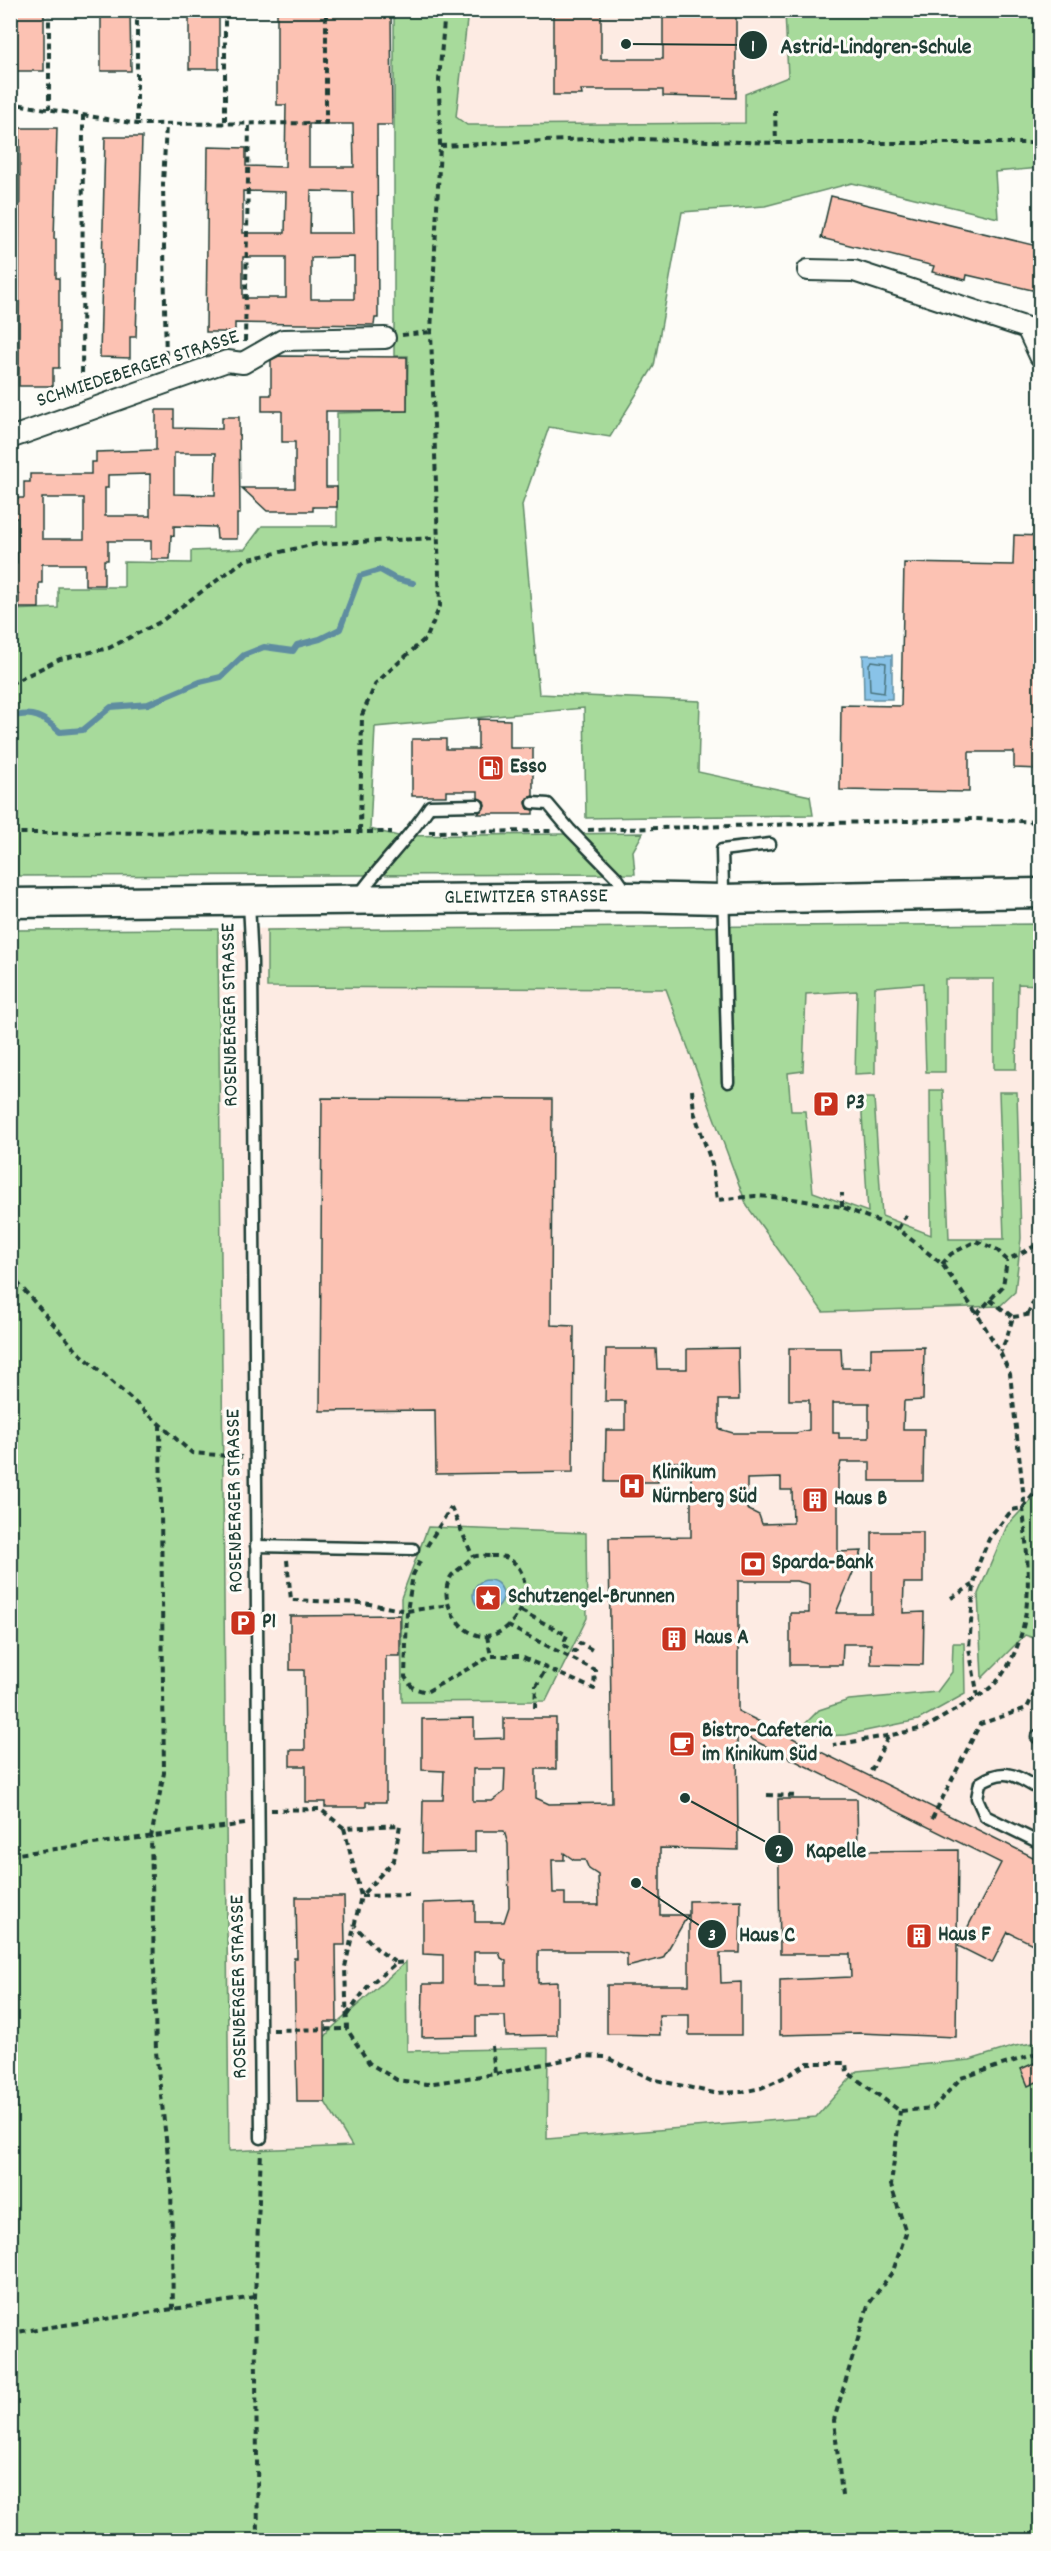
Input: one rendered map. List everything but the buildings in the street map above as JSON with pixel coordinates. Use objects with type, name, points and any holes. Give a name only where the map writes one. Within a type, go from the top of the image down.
[{"type":"main road","name":"GLEIWITZER STRASSE","points":[[10,903],[630,897],[722,899],[1041,893]]},
{"type":"street","points":[[808,270],[854,271],[1027,328],[1041,356]]},
{"type":"street","name":"SCHMIEDEBERGER STRASSE","points":[[10,438],[227,361],[243,363],[283,340],[385,338]]},
{"type":"lane","points":[[533,803],[548,804],[617,878],[630,897]]},
{"type":"lane","points":[[355,900],[385,862],[414,832],[430,806],[478,805]]},
{"type":"lane","points":[[728,1082],[722,899],[723,850],[770,844]]},
{"type":"lane","name":"ROSENBERGER STRASSE","points":[[248,900],[252,962],[261,2138]]},
{"type":"lane","points":[[256,1546],[413,1549]]},
{"type":"lane","points":[[1041,1790],[1012,1774],[996,1773],[980,1783],[977,1798],[986,1816],[1041,1844]]},
{"type":"path","points":[[49,10],[49,109]]},
{"type":"path","points":[[137,10],[137,124]]},
{"type":"path","points":[[225,10],[225,124]]},
{"type":"path","points":[[10,103],[137,124],[326,123],[326,10]]},
{"type":"path","points":[[360,831],[362,715],[376,683],[427,637],[440,606],[431,332],[440,146],[439,80],[445,10]]},
{"type":"path","points":[[775,110],[776,143]]},
{"type":"path","points":[[82,412],[83,115]]},
{"type":"path","points":[[243,363],[246,334],[249,124]]},
{"type":"path","points":[[166,125],[163,184],[166,381]]},
{"type":"path","points":[[440,146],[609,138],[776,143],[1041,143]]},
{"type":"path","points":[[385,338],[431,332]]},
{"type":"path","points":[[10,684],[60,658],[109,648],[160,622],[245,560],[316,544],[437,538]]},
{"type":"path","points":[[10,833],[570,830],[976,819],[1041,822]]},
{"type":"path","points":[[692,1090],[694,1112],[712,1164],[717,1200],[766,1196],[842,1207],[898,1229],[942,1264],[977,1314],[1000,1352],[1010,1374],[1024,1499],[1028,1565],[1028,1608],[1019,1643],[1002,1676],[978,1697],[921,1728],[833,1745]]},
{"type":"path","points":[[842,1193],[842,1207]]},
{"type":"path","points":[[898,1229],[907,1213]]},
{"type":"path","points":[[1007,1260],[1035,1246],[1041,1240]]},
{"type":"path","points":[[942,1264],[951,1254],[976,1241],[996,1249],[1007,1260]]},
{"type":"path","points":[[1035,1246],[1041,1251]]},
{"type":"path","points":[[977,1314],[1003,1286],[1007,1260]]},
{"type":"path","points":[[10,1274],[76,1350],[192,1453],[255,1458]]},
{"type":"path","points":[[1027,1315],[1041,1289]]},
{"type":"path","points":[[990,1300],[1013,1317],[1041,1313]]},
{"type":"path","points":[[1000,1352],[1013,1317]]},
{"type":"path","points":[[160,1424],[164,1773],[151,1837],[156,2052],[171,2182],[173,2310]]},
{"type":"path","points":[[978,1697],[969,1648],[974,1584],[989,1539],[1012,1510],[1023,1508],[1041,1486]]},
{"type":"path","points":[[473,1557],[451,1506],[413,1575],[407,1611],[405,1677],[413,1688],[426,1692],[492,1656],[519,1656],[594,1689],[595,1670],[508,1626]]},
{"type":"path","points":[[286,1547],[291,1600],[364,1603],[407,1611],[449,1605]]},
{"type":"path","points":[[473,1557],[506,1557],[522,1573],[524,1588],[521,1611],[508,1626],[487,1636],[473,1634],[459,1622],[451,1612],[449,1605],[447,1593],[451,1576],[473,1557]]},
{"type":"path","points":[[951,1598],[974,1584]]},
{"type":"path","points":[[521,1611],[567,1635],[563,1645],[575,1652],[580,1642],[594,1651]]},
{"type":"path","points":[[487,1636],[492,1656]]},
{"type":"path","points":[[535,1708],[536,1686],[547,1667]]},
{"type":"path","points":[[932,1819],[980,1724],[1027,1708],[1041,1682]]},
{"type":"path","points":[[871,1771],[889,1734]]},
{"type":"path","points":[[767,1795],[798,1796]]},
{"type":"path","points":[[258,1810],[320,1809],[344,1828],[361,1896],[345,1967],[347,2029],[369,2063],[397,2080],[428,2084],[495,2074],[583,2056],[605,2057],[652,2079],[714,2092],[733,2092],[761,2088],[808,2063],[846,2063],[847,2072],[900,2110],[933,2108],[961,2078],[1033,2055],[1041,2055]]},
{"type":"path","points":[[10,1855],[258,1823]]},
{"type":"path","points":[[344,1828],[400,1825],[394,1860],[361,1896]]},
{"type":"path","points":[[361,1896],[411,1895]]},
{"type":"path","points":[[354,1926],[396,1963]]},
{"type":"path","points":[[346,2015],[368,1986],[396,1963],[406,1962]]},
{"type":"path","points":[[260,2030],[347,2029]]},
{"type":"path","points":[[492,2046],[495,2074]]},
{"type":"path","points":[[842,2496],[834,2420],[868,2305],[893,2271],[906,2233],[891,2185],[900,2110]]},
{"type":"path","points":[[258,2541],[255,2297],[261,2138]]},
{"type":"path","points":[[10,2332],[255,2297]]},
{"type":"shaded area","points":[[468,11],[785,11],[788,77],[746,94],[746,123],[467,125],[456,117]]},
{"type":"shaded area","name":"Klinikum Nürnberg Süd","points":[[1040,924],[1040,2042],[1015,2046],[970,2060],[857,2071],[816,2117],[546,2139],[229,2152],[218,929]]},
{"type":"green space","points":[[394,11],[468,11],[456,117],[467,125],[745,123],[745,94],[788,77],[785,11],[1040,11],[1040,168],[995,172],[998,218],[852,183],[765,206],[682,212],[654,366],[610,437],[549,427],[522,505],[539,694],[700,701],[698,772],[810,796],[813,815],[586,818],[584,708],[375,727],[370,829],[398,836],[643,833],[633,851],[635,874],[11,876],[10,610],[58,608],[58,587],[124,587],[124,562],[191,563],[191,551],[245,549],[262,526],[337,526],[337,413],[407,411],[408,356],[394,356]]},
{"type":"green space","points":[[1040,924],[1040,985],[1018,984],[1016,1069],[994,1069],[994,979],[945,979],[945,1072],[926,1072],[923,983],[875,987],[875,1073],[855,1074],[857,991],[806,994],[803,1071],[788,1073],[791,1111],[805,1111],[813,1192],[868,1212],[861,1098],[874,1098],[882,1216],[931,1235],[930,1090],[943,1090],[949,1239],[1004,1239],[999,1092],[1017,1092],[1021,1238],[1015,1292],[1000,1306],[823,1312],[747,1206],[666,989],[267,987],[267,930]]},
{"type":"green space","points":[[218,929],[229,2151],[352,2146],[325,2102],[325,2037],[332,2028],[406,1962],[407,2051],[548,2048],[547,2139],[816,2117],[857,2071],[970,2060],[1015,2046],[1040,2042],[1040,2540],[11,2540],[10,930]]},
{"type":"green space","points":[[1040,1490],[1040,1640],[1025,1635],[982,1678],[978,1594],[1007,1526]]},
{"type":"green space","points":[[428,1527],[586,1533],[587,1618],[546,1701],[402,1702],[401,1598]]},
{"type":"green space","points":[[953,1643],[964,1643],[965,1694],[918,1720],[846,1735],[822,1736],[802,1727],[819,1710],[849,1700],[937,1692],[952,1672]]},
{"type":"water","points":[[863,655],[892,655],[892,699],[864,699]]},
{"type":"water","name":"Schutzengel-Brunnen","points":[[488,1580],[499,1584],[503,1595],[499,1606],[488,1610],[477,1606],[473,1595],[477,1584]]},
{"type":"waterway","points":[[10,718],[25,714],[43,719],[60,732],[83,730],[111,707],[148,704],[200,682],[221,677],[244,655],[264,647],[293,651],[297,645],[320,639],[340,629],[360,576],[380,570],[396,579],[413,583]]},
{"type":"place","name":"Astrid-Lindgren-Schule","points":[[626,44]]},
{"type":"place","name":"Esso","points":[[491,768]]},
{"type":"place","name":"P3","points":[[826,1104]]},
{"type":"place","name":"Klinikum Nürnberg Süd","points":[[632,1486]]},
{"type":"place","name":"Haus B","points":[[815,1500]]},
{"type":"place","name":"Sparda-Bank","points":[[753,1564]]},
{"type":"place","name":"Schutzengel-Brunnen","points":[[488,1598]]},
{"type":"place","name":"P1","points":[[243,1623]]},
{"type":"place","name":"Haus A","points":[[674,1639]]},
{"type":"place","name":"Bistro-Cafeteria im Kinikum Süd","points":[[682,1744]]},
{"type":"place","name":"Kapelle","points":[[685,1798]]},
{"type":"place","name":"Haus C","points":[[636,1883]]},
{"type":"place","name":"Haus F","points":[[919,1936]]}]
